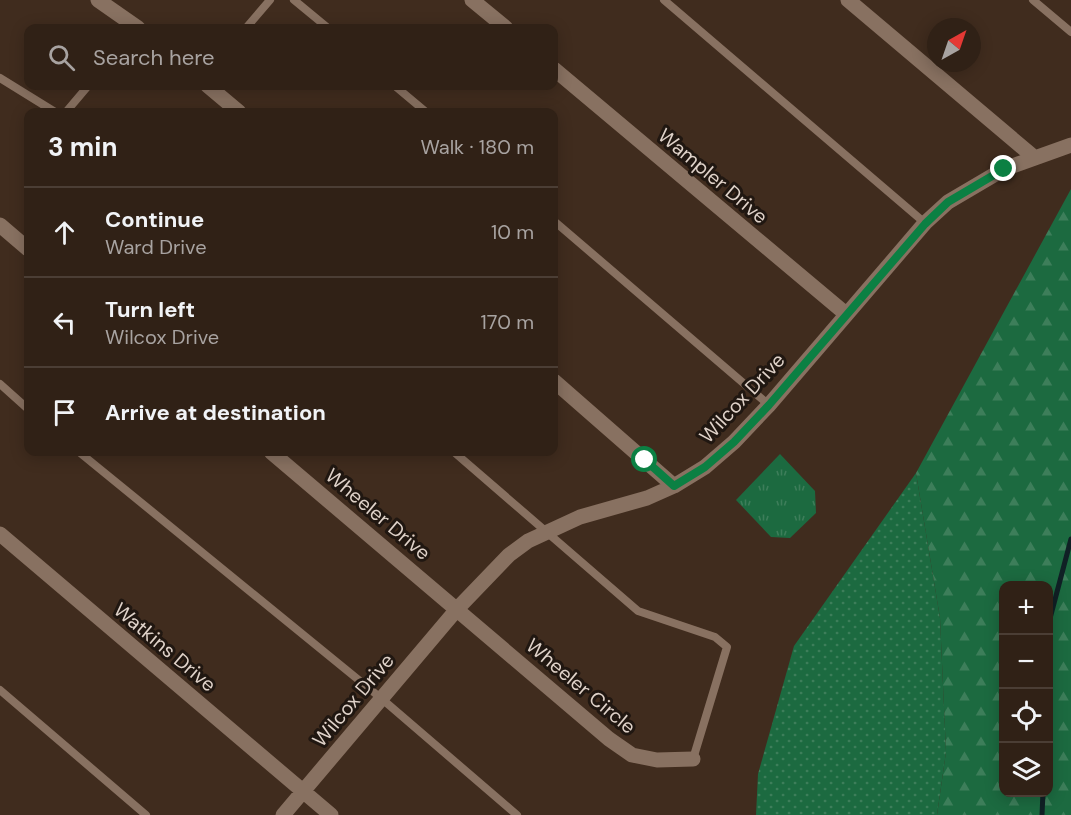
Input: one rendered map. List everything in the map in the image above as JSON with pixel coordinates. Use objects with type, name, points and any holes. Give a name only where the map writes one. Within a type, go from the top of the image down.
[{"type":"street","points":[[98,0],[131,24]]},
{"type":"street","points":[[472,0],[501,24]]},
{"type":"street","points":[[848,0],[1035,158]]},
{"type":"street","name":"Wampler Drive","points":[[558,72],[846,315]]},
{"type":"street","points":[[212,90],[234,108]]},
{"type":"street","name":"Wilcox Drive","points":[[283,815],[458,608],[509,555],[528,542],[580,517],[647,498],[674,486],[705,467],[734,442],[769,405],[925,224],[948,202],[1004,169],[1071,145]]},
{"type":"street","points":[[0,225],[24,246]]},
{"type":"street","points":[[558,384],[674,486]]},
{"type":"street","name":"Wheeler Drive","points":[[276,456],[458,608]]},
{"type":"street","name":"Watkins Drive","points":[[0,534],[331,815]]},
{"type":"street","name":"Wheeler Circle","points":[[458,608],[609,738],[632,755],[657,760],[693,759]]},
{"type":"lane","points":[[249,24],[270,0]]},
{"type":"lane","points":[[294,0],[323,24]]},
{"type":"lane","points":[[664,0],[925,224]]},
{"type":"lane","points":[[1033,0],[1071,32]]},
{"type":"lane","points":[[0,78],[49,108]]},
{"type":"lane","points":[[69,108],[85,90]]},
{"type":"lane","points":[[400,90],[421,108]]},
{"type":"lane","points":[[558,224],[769,405]]},
{"type":"lane","points":[[0,384],[24,405]]},
{"type":"lane","points":[[84,456],[382,699],[517,815]]},
{"type":"lane","points":[[459,456],[638,611],[715,637],[727,647],[693,759]]},
{"type":"lane","points":[[0,690],[146,815]]},
{"type":"green space","points":[[1071,189],[1071,815],[937,815],[946,752],[940,618],[916,473]]},
{"type":"green space","points":[[780,454],[815,491],[816,513],[790,538],[771,537],[736,500]]},
{"type":"green space","points":[[916,473],[940,618],[946,752],[937,815],[756,815],[758,774],[794,646]]},
{"type":"waterway","points":[[1053,607],[1071,539]]},
{"type":"waterway","points":[[1042,815],[1043,797]]},
{"type":"route","points":[[645,460],[674,486],[705,467],[734,442],[769,405],[925,224],[948,202],[1004,169]]}]
